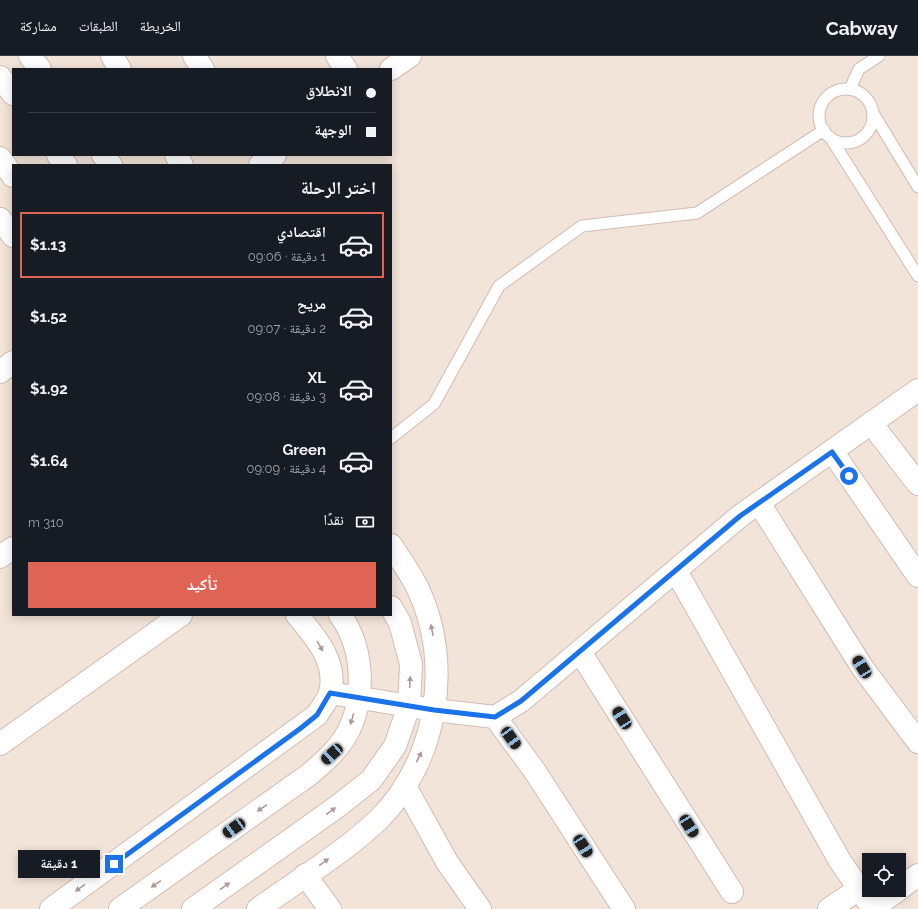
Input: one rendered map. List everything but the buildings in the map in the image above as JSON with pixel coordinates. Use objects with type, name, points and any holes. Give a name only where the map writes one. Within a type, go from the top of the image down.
[{"type":"street","points":[[30,56],[39,68]]},
{"type":"street","points":[[112,56],[119,68]]},
{"type":"street","points":[[194,56],[202,68]]},
{"type":"street","points":[[337,56],[345,68]]},
{"type":"street","points":[[392,68],[410,56]]},
{"type":"street","points":[[0,77],[12,93]]},
{"type":"street","points":[[59,156],[65,164]]},
{"type":"street","points":[[104,156],[110,164]]},
{"type":"street","points":[[0,158],[12,175]]},
{"type":"street","points":[[0,219],[12,235]]},
{"type":"street","points":[[0,372],[12,363]]},
{"type":"street","points":[[330,693],[434,710],[495,717],[521,701],[740,516],[918,390]]},
{"type":"street","points":[[871,423],[918,484]]},
{"type":"street","points":[[832,452],[918,576]]},
{"type":"street","points":[[759,503],[862,667],[918,742]]},
{"type":"street","points":[[258,909],[379,818],[405,786],[423,749],[434,710],[437,668],[432,628],[418,589],[392,547]]},
{"type":"street","points":[[0,557],[12,549]]},
{"type":"street","points":[[676,571],[840,861],[873,909],[889,897]]},
{"type":"street","points":[[193,909],[338,806],[371,780],[395,746],[409,706],[410,664],[400,623],[392,609]]},
{"type":"street","points":[[0,744],[180,616]]},
{"type":"street","points":[[51,909],[317,715],[330,693],[331,668],[321,645],[298,616]]},
{"type":"street","points":[[120,909],[310,774],[332,754],[349,730],[359,698],[359,659],[347,625],[341,616]]},
{"type":"street","points":[[580,652],[732,892]]},
{"type":"street","points":[[495,717],[534,770],[624,909]]},
{"type":"street","points":[[405,786],[447,862],[480,909]]},
{"type":"street","points":[[305,875],[330,909]]},
{"type":"street","points":[[906,884],[918,875]]},
{"type":"street","points":[[829,909],[859,889]]},
{"type":"lane","points":[[850,89],[859,69],[878,56]]},
{"type":"lane","points":[[918,187],[873,113],[865,97],[850,89],[832,93],[823,103],[820,116],[827,133],[918,276]]},
{"type":"lane","points":[[827,133],[842,142],[857,140],[865,135],[870,127],[873,113]]},
{"type":"lane","points":[[392,437],[434,404],[499,286],[582,226],[697,213],[827,133]]},
{"type":"shaded area","points":[[0,56],[918,56],[918,909],[0,909]]},
{"type":"route","points":[[114,864],[301,728],[317,715],[330,693],[434,710],[495,717],[521,701],[740,516],[832,452],[849,476]]}]
